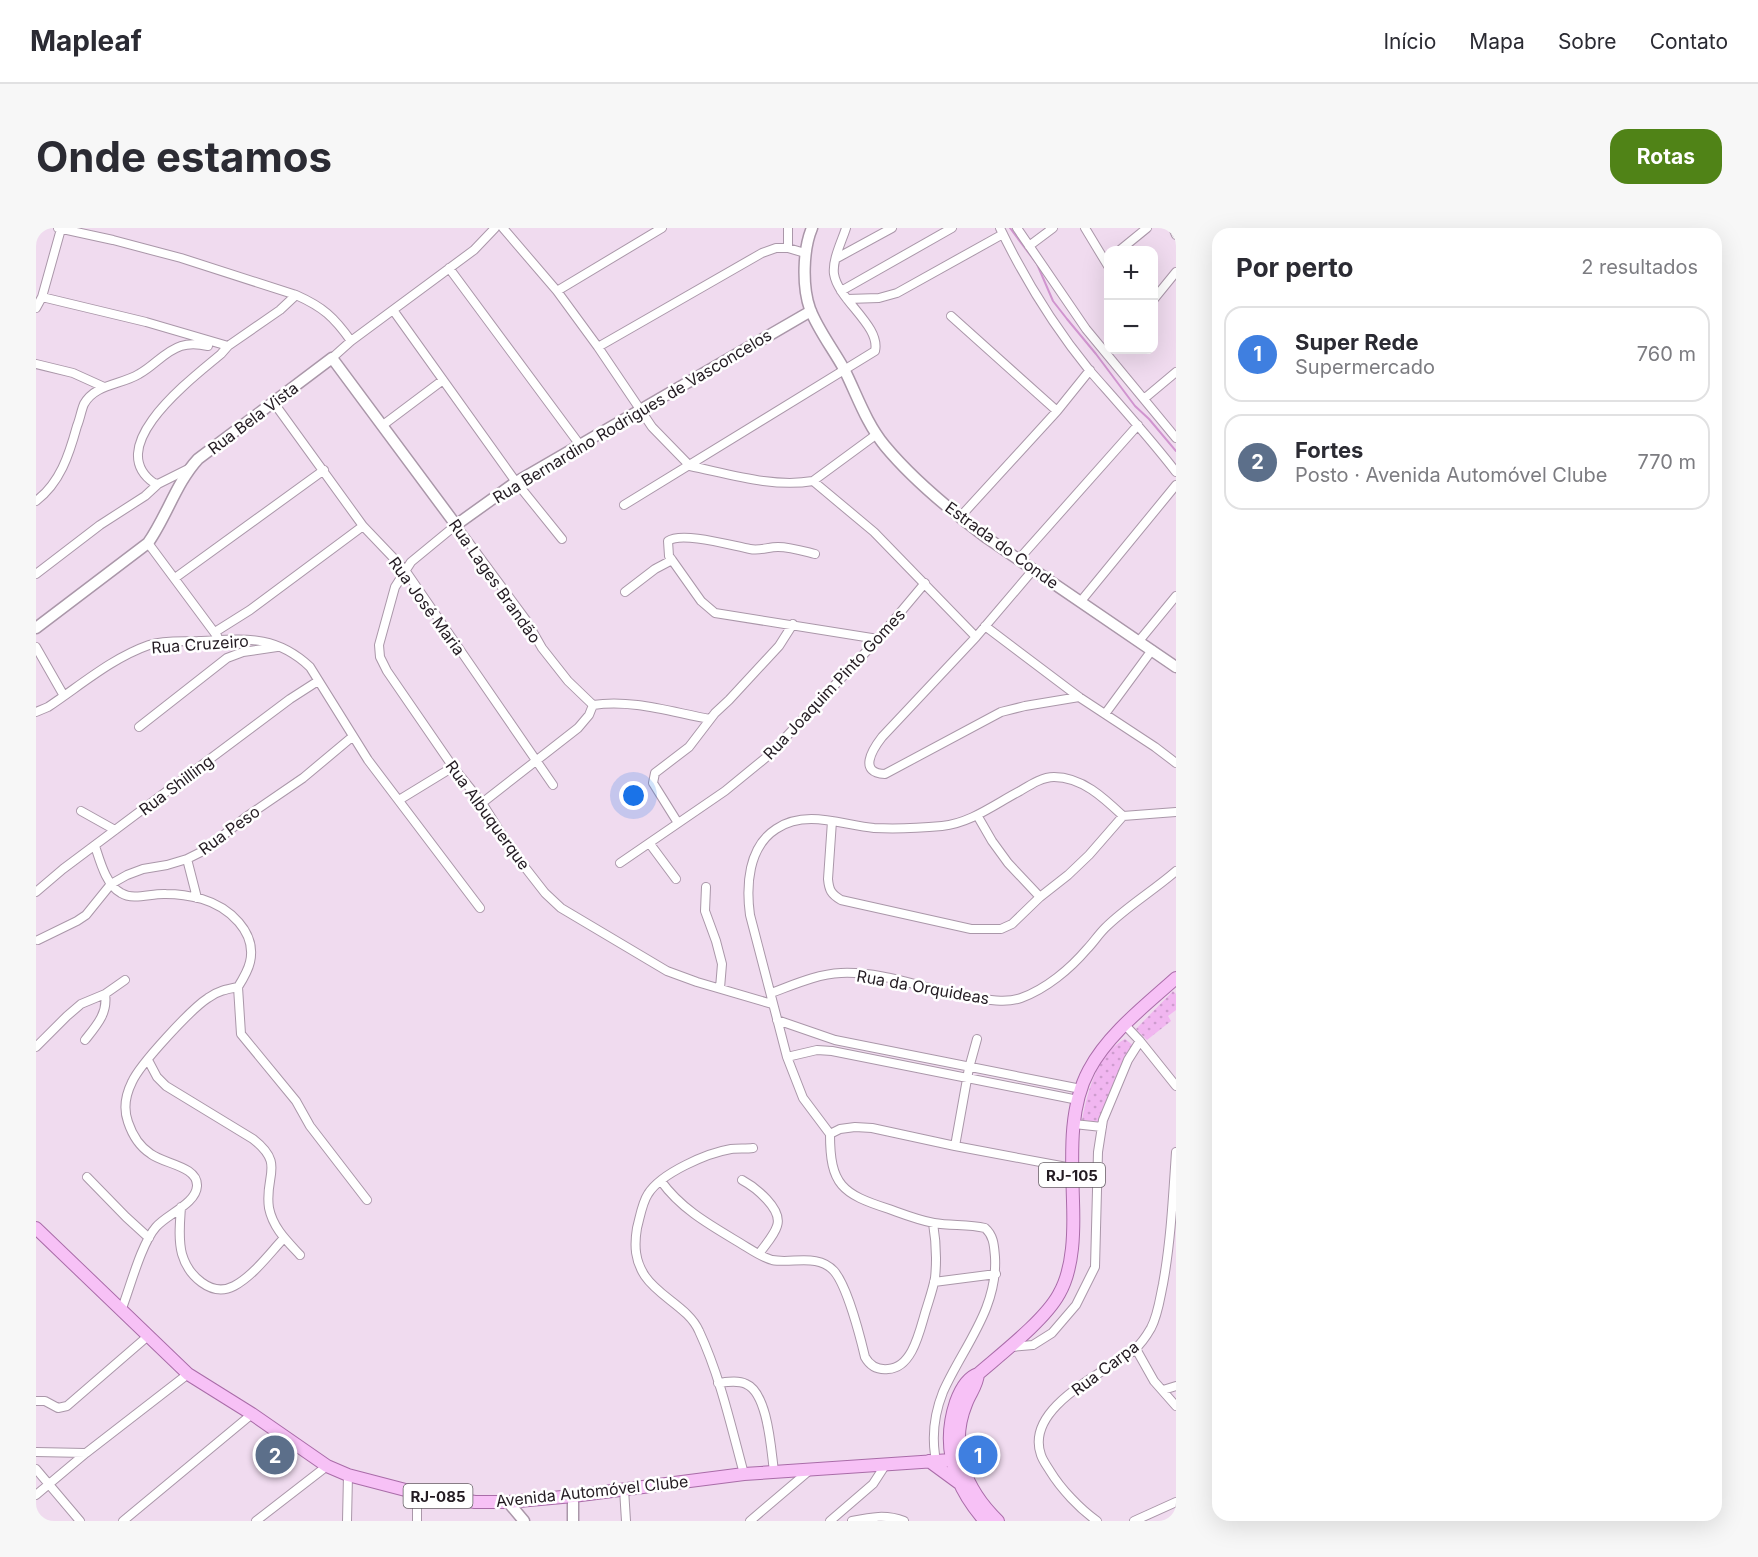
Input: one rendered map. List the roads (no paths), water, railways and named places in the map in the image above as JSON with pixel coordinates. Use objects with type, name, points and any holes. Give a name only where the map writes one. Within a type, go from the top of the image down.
[{"type":"main road","name":"RJ-105","points":[[981,1519],[962,1478],[954,1438],[966,1403],[978,1381],[978,1374],[1050,1308],[1066,1278],[1073,1217],[1074,1124],[1080,1094],[1089,1070],[1106,1046],[1125,1026],[1176,979]]},
{"type":"main road","name":"Avenida Automóvel Clube","points":[[36,1228],[188,1374],[252,1414],[327,1467],[348,1475],[417,1492],[476,1502],[508,1502],[774,1471],[886,1464],[932,1458],[951,1460]]},
{"type":"main road","points":[[954,1438],[945,1443],[932,1458],[962,1478]]},
{"type":"main road","points":[[954,1438],[951,1460],[962,1478]]},
{"type":"main road","name":"RJ-105","points":[[962,1478],[998,1521]]},
{"type":"street","name":"Rua Bela Vista","points":[[36,628],[148,543],[159,528],[190,468],[198,459],[474,250],[495,228]]},
{"type":"street","points":[[503,228],[557,291],[642,409],[652,427],[690,466],[780,483],[797,484],[813,481],[876,434]]},
{"type":"street","points":[[557,291],[662,228]]},
{"type":"street","points":[[788,228],[788,248]]},
{"type":"street","name":"Estrada do Conde","points":[[812,228],[805,253],[811,311],[876,434],[898,461],[960,517],[1033,570],[1176,667]]},
{"type":"street","points":[[624,505],[875,351],[876,346],[872,334],[841,291],[834,272],[846,228]]},
{"type":"street","points":[[837,258],[892,228]]},
{"type":"street","points":[[841,291],[952,228]]},
{"type":"street","points":[[1029,246],[1053,228]]},
{"type":"street","points":[[1085,228],[1104,257]]},
{"type":"street","points":[[1125,246],[1147,228]]},
{"type":"street","points":[[1173,228],[1176,235]]},
{"type":"street","points":[[36,308],[42,297],[59,229],[181,258],[296,295],[321,307],[333,317],[351,341]]},
{"type":"street","points":[[1019,229],[1086,329],[1104,347]]},
{"type":"street","points":[[847,299],[879,298],[897,293],[1001,231],[1049,315],[1090,370],[1176,472]]},
{"type":"street","points":[[598,347],[762,253],[776,248],[788,248],[805,253]]},
{"type":"street","points":[[449,267],[580,445]]},
{"type":"street","points":[[1158,294],[1176,272]]},
{"type":"street","points":[[158,484],[150,480],[138,460],[138,444],[143,433],[168,403],[228,346],[280,310],[296,295]]},
{"type":"street","points":[[42,297],[146,322],[209,343],[228,346]]},
{"type":"street","points":[[393,310],[516,482],[562,539]]},
{"type":"street","name":"Rua Bernardino Rodrigues de Vasconcelos","points":[[456,525],[516,482],[811,311]]},
{"type":"street","points":[[951,316],[1057,411]]},
{"type":"street","points":[[209,343],[211,362]]},
{"type":"street","points":[[36,501],[50,490],[59,476],[84,405],[89,397],[104,387],[140,374],[171,350],[180,346],[209,343]]},
{"type":"street","points":[[1110,354],[1176,438]]},
{"type":"street","name":"Rua Lages Brandão","points":[[332,358],[526,620],[542,648],[568,681],[593,705]]},
{"type":"street","points":[[36,364],[67,371],[104,387]]},
{"type":"street","points":[[960,517],[1057,411],[1090,370]]},
{"type":"street","points":[[1145,398],[1176,372]]},
{"type":"street","points":[[383,425],[443,380]]},
{"type":"street","name":"Rua José Maria","points":[[274,403],[363,526],[405,570],[553,785]]},
{"type":"street","points":[[1019,559],[1138,425]]},
{"type":"street","points":[[36,574],[100,525],[145,496],[158,484],[190,468]]},
{"type":"street","points":[[175,578],[324,470]]},
{"type":"street","points":[[813,481],[874,532],[976,638]]},
{"type":"street","points":[[1081,601],[1176,485]]},
{"type":"street","name":"Rua Albuquerque","points":[[456,525],[411,562],[395,587],[379,645],[380,657],[387,672],[453,767],[482,804],[513,852],[545,893],[561,908],[667,971],[772,1004]]},
{"type":"street","points":[[148,543],[217,636],[363,526]]},
{"type":"street","points":[[815,554],[778,547],[759,550],[721,542],[672,538],[667,545],[672,560],[697,596],[715,613],[878,639]]},
{"type":"street","points":[[625,592],[655,568],[672,560]]},
{"type":"street","points":[[1033,570],[976,638],[874,748],[869,760],[875,771],[885,774],[1001,712],[1079,697]]},
{"type":"street","name":"Rua Joaquim Pinto Gomes","points":[[620,863],[725,791],[769,755],[878,639],[925,583]]},
{"type":"street","points":[[1139,641],[1176,596]]},
{"type":"street","points":[[678,823],[653,783],[655,773],[699,737],[710,719],[779,646],[794,624]]},
{"type":"street","points":[[986,626],[1079,697],[1176,763]]},
{"type":"street","name":"Rua Cruzeiro","points":[[36,712],[48,707],[114,662],[152,645],[217,636],[261,640],[280,646],[303,660],[310,668],[352,737],[480,908]]},
{"type":"street","points":[[139,728],[227,658],[256,649],[280,646]]},
{"type":"street","points":[[36,647],[64,696]]},
{"type":"street","points":[[1106,714],[1152,650]]},
{"type":"street","name":"Rua Shilling","points":[[36,892],[63,869],[290,699],[318,681]]},
{"type":"street","points":[[482,804],[586,720],[593,705],[610,702],[636,704],[710,719]]},
{"type":"street","name":"Rua Peso","points":[[38,940],[86,915],[111,884],[127,875],[187,859],[205,850],[303,777],[352,737]]},
{"type":"street","points":[[399,800],[453,767]]},
{"type":"street","points":[[932,1458],[933,1432],[943,1394],[987,1311],[996,1274],[994,1242],[985,1228],[933,1223],[865,1201],[849,1193],[838,1181],[831,1162],[830,1134],[803,1098],[787,1057],[750,915],[747,895],[748,876],[763,842],[776,829],[801,820],[832,821],[874,828],[909,828],[959,823],[1050,777],[1073,780],[1099,794],[1124,816]]},
{"type":"street","points":[[81,811],[115,830]]},
{"type":"street","points":[[832,821],[829,888],[833,895],[841,900],[971,929],[989,930],[1001,929],[1012,924],[1089,855],[1124,816],[1176,812]]},
{"type":"street","points":[[977,815],[992,842],[1008,863],[1040,897]]},
{"type":"street","points":[[650,844],[676,879]]},
{"type":"street","points":[[95,846],[111,884],[123,895],[167,894],[197,898],[208,901],[240,922],[248,933],[251,944],[249,969],[238,987],[241,1034],[289,1093],[310,1126],[367,1200]]},
{"type":"street","points":[[187,859],[197,898]]},
{"type":"street","name":"Rua da Orquideas","points":[[771,993],[817,977],[843,973],[875,976],[955,995],[988,1000],[1020,998],[1052,980],[1073,964],[1104,929],[1176,871]]},
{"type":"street","points":[[706,887],[705,911],[722,964],[720,988]]},
{"type":"street","points":[[36,1047],[87,1000],[105,994],[125,980]]},
{"type":"street","points":[[121,1311],[149,1238],[162,1221],[181,1208],[196,1190],[197,1182],[190,1171],[154,1156],[137,1141],[128,1122],[126,1097],[140,1068],[193,1011],[216,993],[238,987]]},
{"type":"street","points":[[85,1040],[104,1012],[105,994]]},
{"type":"street","points":[[777,1020],[835,1040],[1080,1094]]},
{"type":"street","points":[[1125,1026],[1176,1086]]},
{"type":"street","points":[[955,1146],[969,1068],[977,1039]]},
{"type":"street","points":[[1008,1347],[1033,1345],[1052,1333],[1076,1305],[1095,1267],[1098,1152],[1102,1127],[1110,1100],[1140,1041]]},
{"type":"street","points":[[787,1057],[824,1050],[968,1078],[1080,1094]]},
{"type":"street","points":[[902,1065],[904,1055]]},
{"type":"street","points":[[148,1060],[157,1077],[166,1086],[264,1148],[272,1162],[270,1209],[284,1238],[300,1255]]},
{"type":"street","points":[[1074,1124],[1102,1127]]},
{"type":"street","points":[[830,1134],[855,1126],[872,1128],[1072,1168]]},
{"type":"street","points":[[744,1474],[718,1383],[698,1328],[646,1278],[638,1262],[636,1242],[640,1215],[647,1195],[661,1181],[673,1172],[718,1152],[753,1148]]},
{"type":"street","name":"Rua Carpa","points":[[1097,1521],[1054,1477],[1039,1448],[1039,1432],[1042,1422],[1052,1410],[1074,1391],[1136,1349],[1152,1327],[1173,1233],[1176,1152]]},
{"type":"street","points":[[87,1177],[149,1238]]},
{"type":"street","points":[[742,1180],[762,1194],[777,1216],[777,1227],[759,1254]]},
{"type":"street","points":[[661,1181],[671,1195],[687,1210],[759,1254],[772,1260],[818,1261],[826,1265],[834,1272],[843,1288],[865,1357],[872,1366],[882,1369],[892,1369],[907,1358],[916,1341],[934,1282],[936,1250],[933,1223]]},
{"type":"street","points":[[181,1208],[182,1254],[194,1276],[206,1286],[222,1290],[244,1280],[284,1238]]},
{"type":"street","points":[[934,1282],[996,1274]]},
{"type":"street","points":[[36,1401],[45,1401],[58,1408],[67,1406],[148,1336]]},
{"type":"street","points":[[1136,1349],[1143,1364],[1176,1406]]},
{"type":"street","points":[[36,1495],[188,1374]]},
{"type":"street","points":[[718,1383],[736,1382],[747,1384],[753,1389],[761,1402],[774,1471]]},
{"type":"street","points":[[1162,1390],[1176,1386]]},
{"type":"street","points":[[123,1521],[252,1414]]},
{"type":"street","points":[[36,1452],[86,1453]]},
{"type":"street","points":[[830,1521],[873,1484],[886,1464]]},
{"type":"street","points":[[256,1521],[266,1517],[327,1467]]},
{"type":"street","points":[[36,1469],[80,1521]]},
{"type":"street","points":[[750,1521],[811,1469]]},
{"type":"street","points":[[347,1521],[348,1475]]},
{"type":"street","points":[[624,1489],[626,1521]]},
{"type":"street","points":[[417,1492],[417,1521]]},
{"type":"street","points":[[573,1496],[573,1521]]},
{"type":"street","points":[[508,1502],[524,1521]]},
{"type":"street","points":[[1134,1521],[1176,1502]]},
{"type":"street","points":[[852,1521],[880,1516],[904,1521]]},
{"type":"waterway","points":[[1010,228],[1037,264],[1053,301],[1135,406],[1176,451]]},
{"type":"place","name":"Fortes","points":[[275,1455]]},
{"type":"place","name":"Super Rede","points":[[978,1455]]}]
